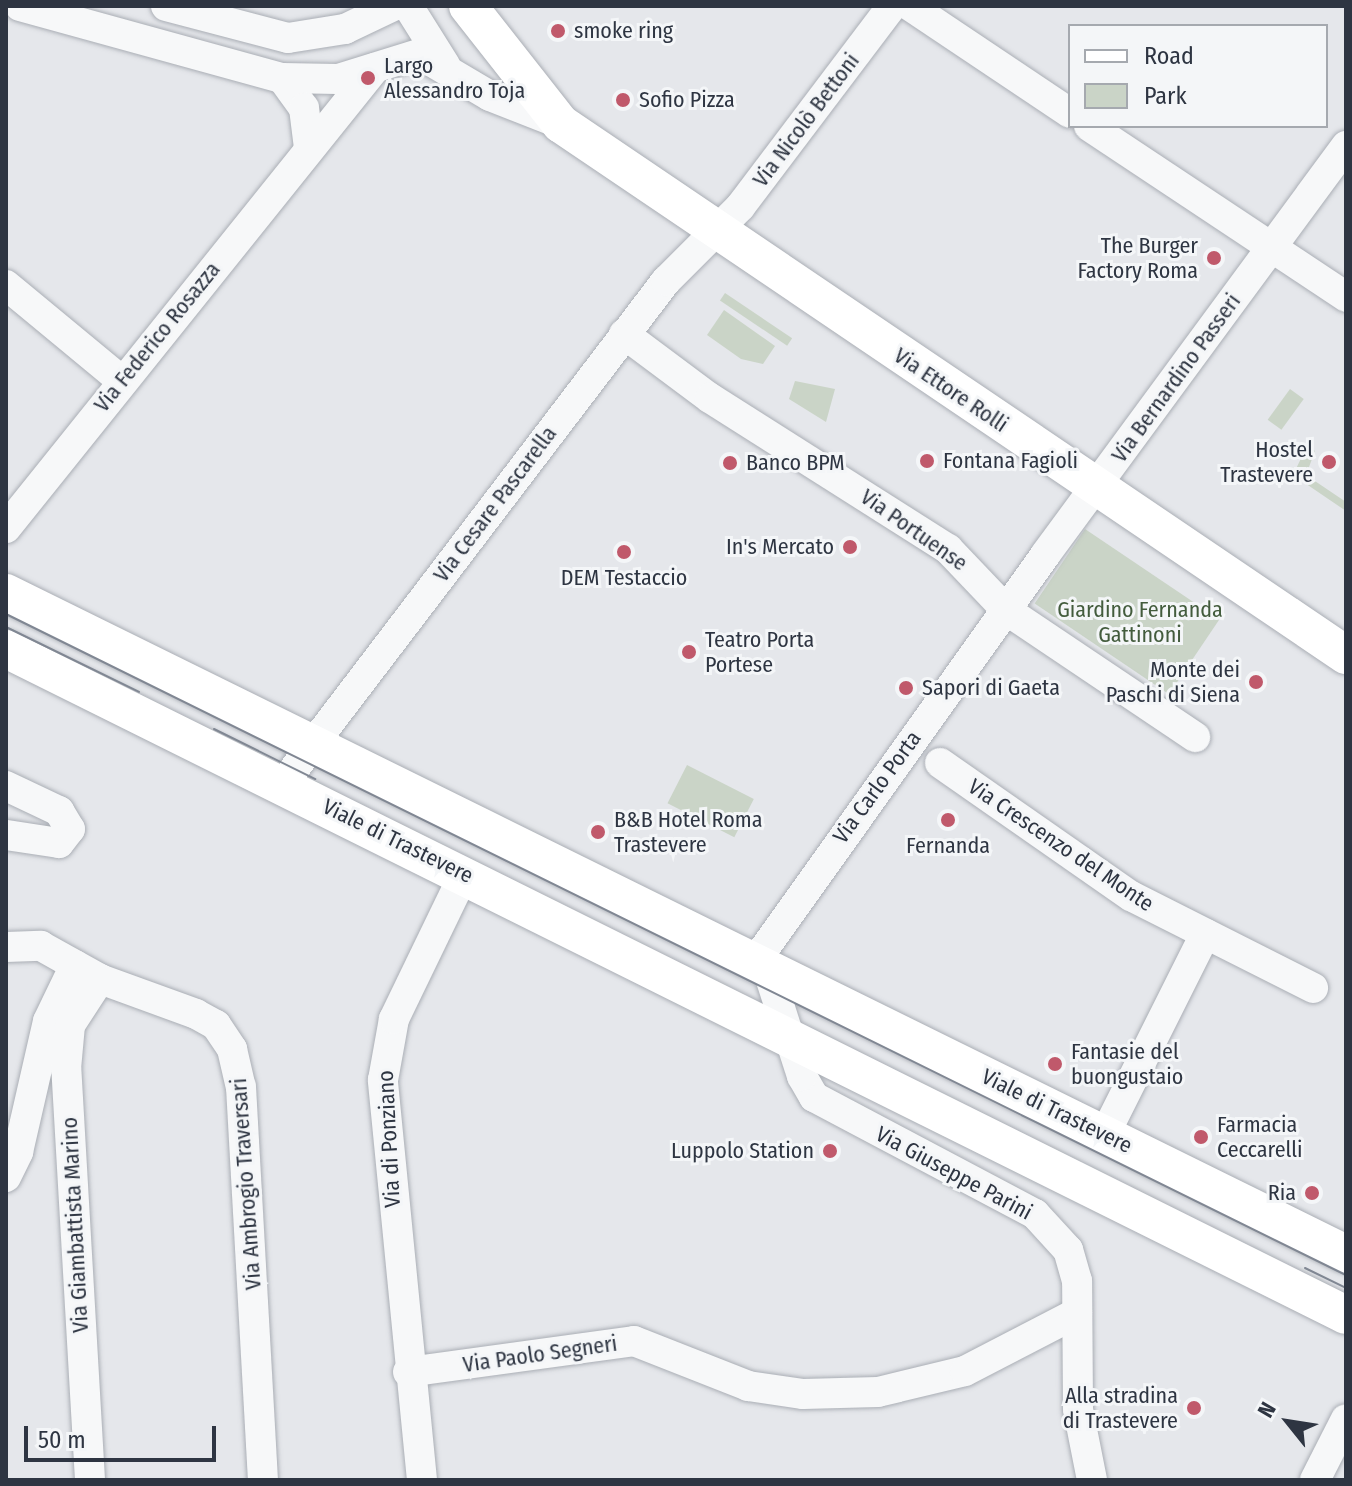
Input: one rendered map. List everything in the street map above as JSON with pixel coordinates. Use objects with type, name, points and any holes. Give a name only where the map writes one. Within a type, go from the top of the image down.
[{"type":"main road","points":[[467,12],[561,124],[716,231]]},
{"type":"main road","name":"Via Ettore Rolli","points":[[716,231],[1346,655]]},
{"type":"main road","name":"Viale di Trastevere","points":[[6,593],[1346,1254]]},
{"type":"main road","name":"Viale di Trastevere","points":[[6,649],[789,1034],[1346,1315]]},
{"type":"street","points":[[20,6],[282,78],[338,79],[415,53],[490,96],[561,124]]},
{"type":"street","points":[[166,6],[288,38],[345,29],[393,6]]},
{"type":"street","points":[[408,6],[448,70]]},
{"type":"street","name":"Via Nicolò Bettoni","points":[[716,231],[748,198],[892,6]]},
{"type":"street","points":[[910,6],[1068,112]]},
{"type":"street","points":[[288,38],[282,78],[304,108],[309,148]]},
{"type":"street","name":"Via Federico Rosazza","points":[[6,528],[375,68]]},
{"type":"street","points":[[1092,128],[1346,297]]},
{"type":"street","name":"Via Bernardino Passeri","points":[[1006,610],[1346,146]]},
{"type":"street","name":"Via Cesare Pascarella","points":[[282,785],[624,334],[680,264],[716,231]]},
{"type":"street","points":[[6,285],[122,381]]},
{"type":"street","name":"Via Portuense","points":[[624,334],[710,398],[948,549],[1006,610],[1195,737]]},
{"type":"street","name":"Via Carlo Porta","points":[[766,969],[762,952],[766,940],[1006,610]]},
{"type":"street","name":"Via Crescenzo del Monte","points":[[940,763],[1107,881],[1313,988]]},
{"type":"street","points":[[6,786],[59,811],[70,829],[65,841],[52,844],[6,835]]},
{"type":"street","name":"Via di Ponziano","points":[[422,1480],[408,1372],[388,1161],[385,1057],[394,1019],[464,874]]},
{"type":"street","points":[[1105,1134],[1205,934]]},
{"type":"street","name":"Via Ambrogio Traversari","points":[[6,947],[41,946],[88,972],[209,1021],[222,1032],[238,1064],[263,1480]]},
{"type":"street","points":[[766,969],[789,1034]]},
{"type":"street","points":[[6,1177],[18,1152],[48,1021],[88,972]]},
{"type":"street","name":"Via Giambattista Marino","points":[[88,972],[70,1025],[66,1069],[90,1480]]},
{"type":"street","name":"Via Giuseppe Parini","points":[[789,1034],[802,1076],[823,1104],[1047,1225],[1072,1256],[1077,1313],[1078,1409],[1092,1480]]},
{"type":"street","name":"Via Paolo Segneri","points":[[408,1372],[634,1341],[748,1386],[794,1394],[878,1392],[965,1371],[1077,1313]]},
{"type":"street","points":[[1315,1480],[1346,1419]]},
{"type":"green space","points":[[725,293],[792,338],[787,346],[720,300]]},
{"type":"green space","points":[[724,310],[775,346],[763,364],[741,359],[707,335]]},
{"type":"green space","points":[[795,381],[835,389],[826,422],[789,399]]},
{"type":"green space","points":[[1290,389],[1304,399],[1281,430],[1268,420]]},
{"type":"green space","points":[[1307,446],[1315,451],[1306,475],[1346,502],[1346,511],[1293,475]]},
{"type":"green space","name":"Giardino Fernanda Gattinoni","points":[[1085,529],[1219,620],[1169,694],[1035,604]]},
{"type":"green space","points":[[687,765],[754,799],[734,837],[667,803]]},
{"type":"tram line","points":[[6,614],[1346,1275]]},
{"type":"tram line","points":[[6,627],[139,692]]},
{"type":"tram line","points":[[214,729],[315,779]]},
{"type":"tram line","points":[[1305,1268],[1346,1288]]},
{"type":"place","name":"smoke ring","points":[[558,31]]},
{"type":"place","name":"Largo Alessandro Toja","points":[[368,78]]},
{"type":"place","name":"Sofio Pizza","points":[[623,100]]},
{"type":"place","name":"The Burger Factory Roma","points":[[1214,258]]},
{"type":"place","name":"Fontana Fagioli","points":[[927,461]]},
{"type":"place","name":"Hostel Trastevere","points":[[1329,462]]},
{"type":"place","name":"Banco BPM","points":[[730,463]]},
{"type":"place","name":"In's Mercato","points":[[850,547]]},
{"type":"place","name":"DEM Testaccio","points":[[624,552]]},
{"type":"place","name":"Teatro Porta Portese","points":[[689,652]]},
{"type":"place","name":"Monte dei Paschi di Siena","points":[[1256,682]]},
{"type":"place","name":"Sapori di Gaeta","points":[[906,688]]},
{"type":"place","name":"Fernanda","points":[[948,820]]},
{"type":"place","name":"B&B Hotel Roma Trastevere","points":[[598,832]]},
{"type":"place","name":"Fantasie del buongustaio","points":[[1055,1064]]},
{"type":"place","name":"Farmacia Ceccarelli","points":[[1201,1137]]},
{"type":"place","name":"Luppolo Station","points":[[830,1151]]},
{"type":"place","name":"Ria","points":[[1312,1193]]},
{"type":"place","name":"Alla stradina di Trastevere","points":[[1194,1408]]}]
